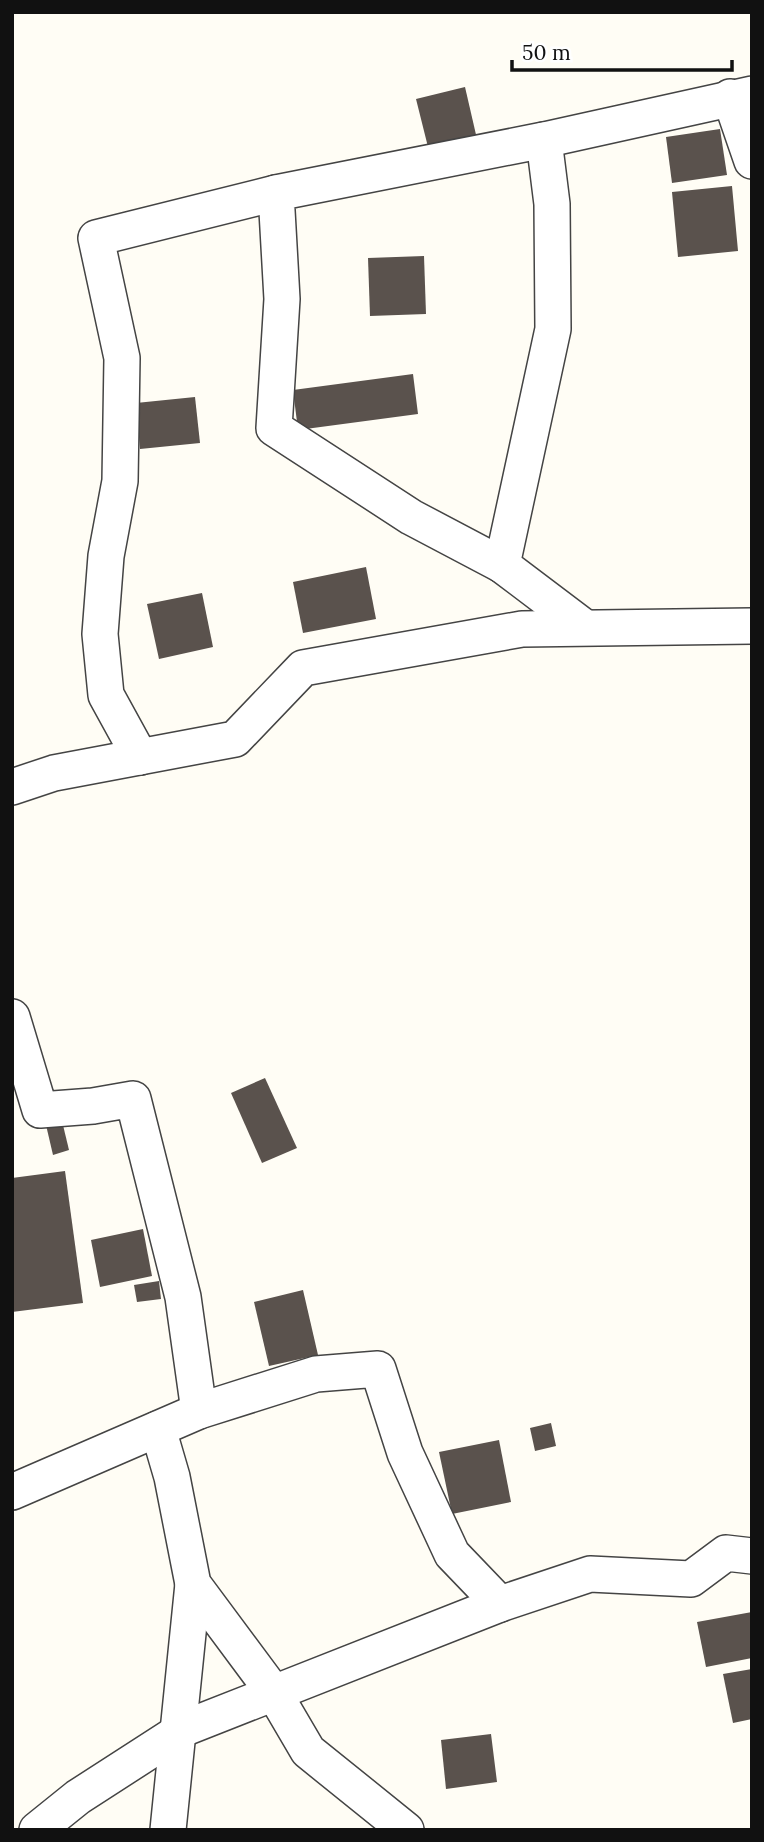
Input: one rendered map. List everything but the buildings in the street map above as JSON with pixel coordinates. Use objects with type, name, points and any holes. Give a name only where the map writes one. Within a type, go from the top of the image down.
[{"type":"street","points":[[140,757],[106,695],[100,634],[106,556],[120,481],[122,358],[96,237],[276,193],[544,141],[741,96],[752,161]]},
{"type":"street","points":[[502,565],[553,330],[552,204],[544,141]]},
{"type":"street","points":[[276,193],[282,299],[274,428],[411,517],[502,565],[584,627]]},
{"type":"street","points":[[15,790],[54,773],[235,739],[303,668],[522,629],[752,626]]},
{"type":"street","points":[[12,1017],[40,1110],[93,1106],[133,1098],[183,1297],[199,1411]]},
{"type":"street","points":[[12,1492],[199,1411],[316,1374],[377,1368],[405,1453],[452,1554],[500,1604]]},
{"type":"street","points":[[158,1429],[172,1477],[193,1584],[168,1830]]},
{"type":"street","points":[[37,1830],[78,1797],[178,1732],[500,1604],[590,1574],[691,1579],[726,1553],[752,1556]]},
{"type":"street","points":[[193,1584],[274,1693],[307,1751],[406,1830]]}]
